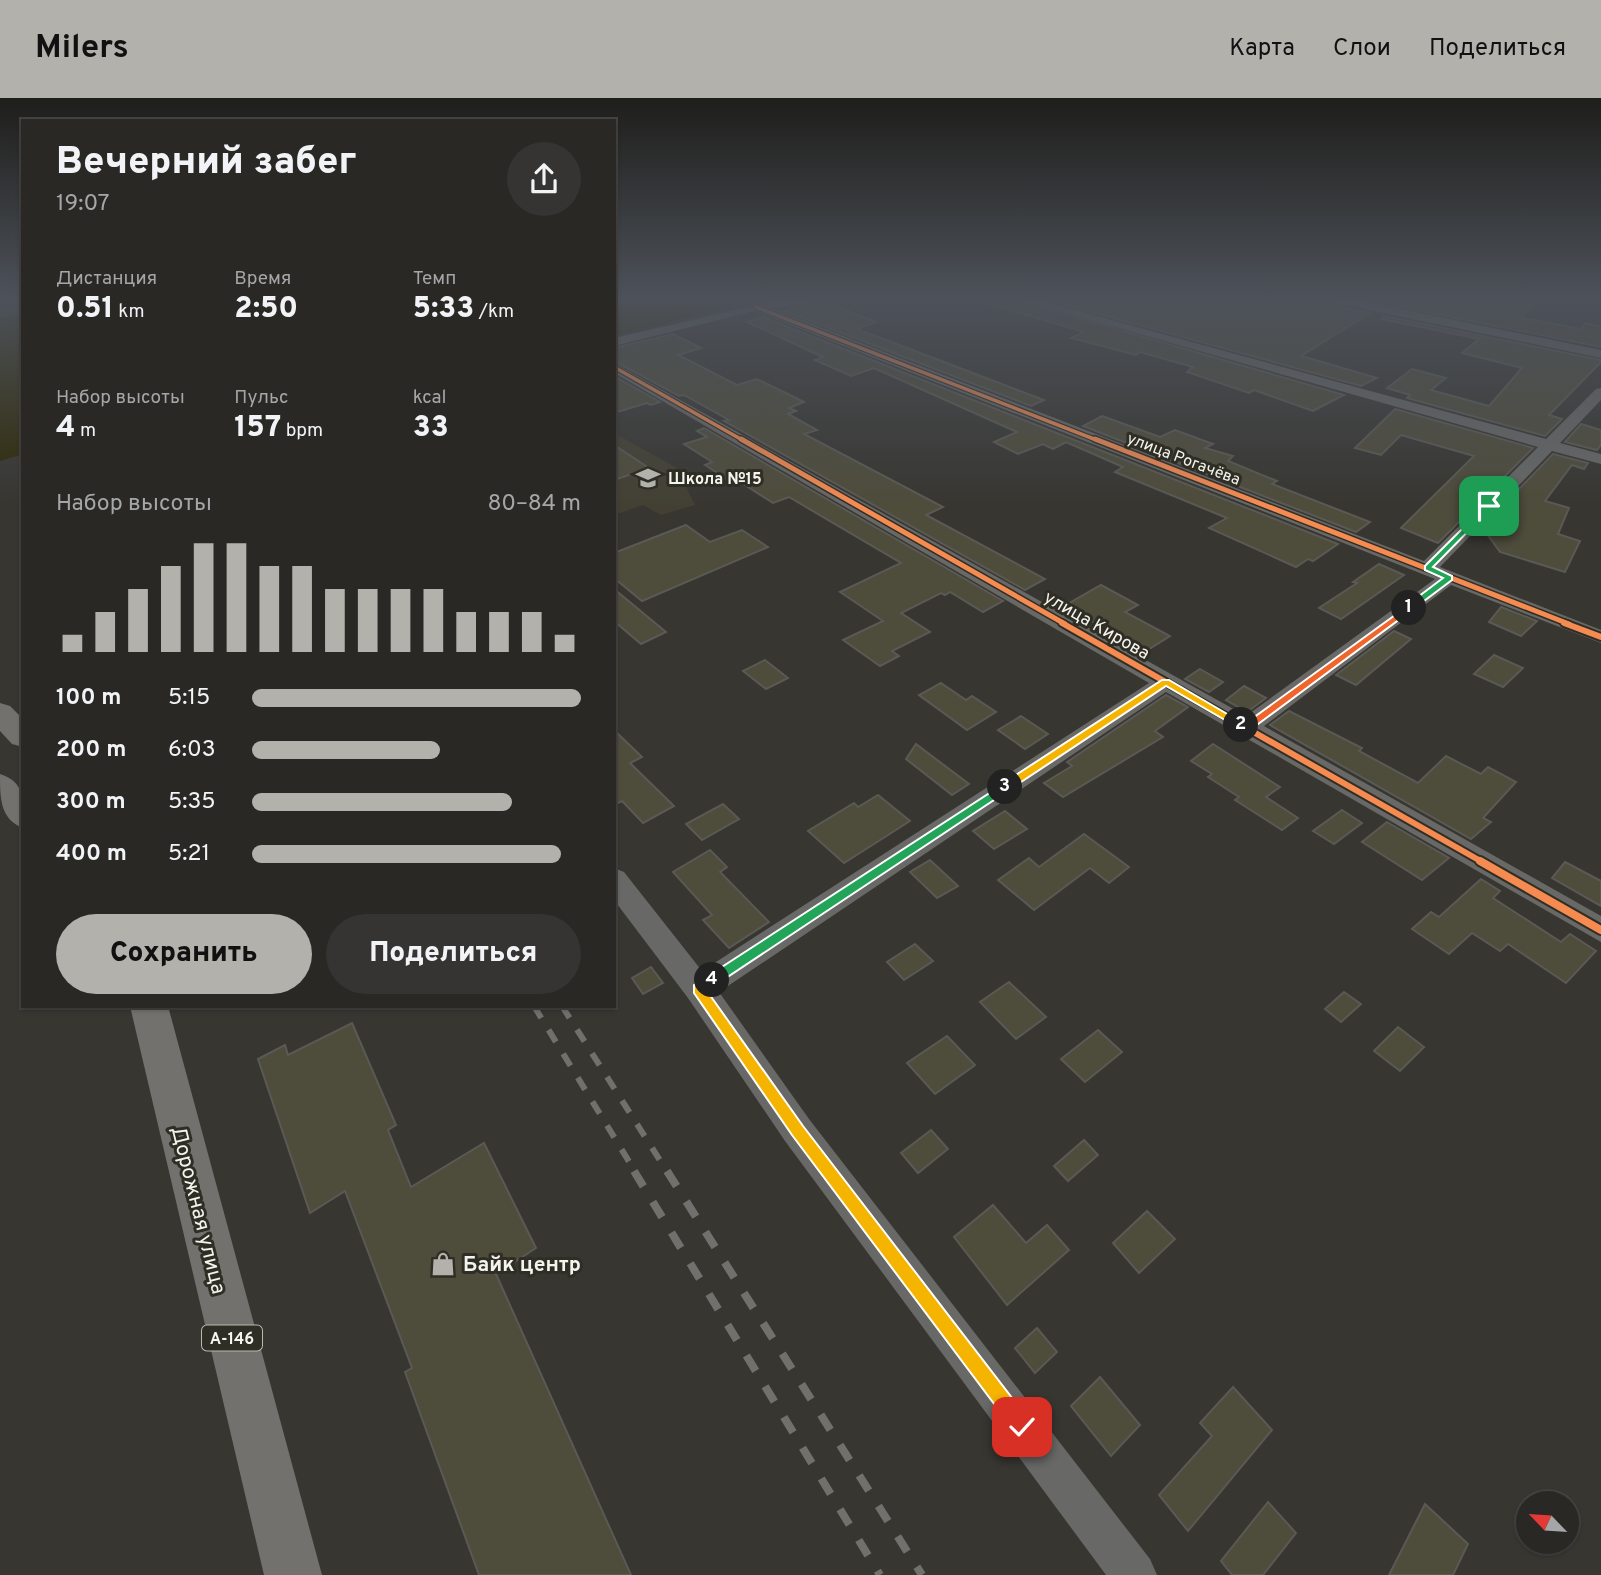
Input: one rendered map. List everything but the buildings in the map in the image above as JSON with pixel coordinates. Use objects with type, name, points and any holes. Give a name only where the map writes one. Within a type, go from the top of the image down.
[{"type":"main road","points":[[0,713],[21,735]]},
{"type":"main road","points":[[0,785],[21,813]]},
{"type":"main road","name":"Дорожная улица","points":[[150,1008],[293,1575]]},
{"type":"street","name":"улица Кирова","points":[[616,368],[1601,930]]},
{"type":"street","name":"улица Рогачёва","points":[[912,368],[1601,637]]},
{"type":"street","points":[[1271,368],[1601,458]]},
{"type":"street","points":[[1428,568],[1601,392]]},
{"type":"street","points":[[1246,728],[1449,578]]},
{"type":"street","points":[[699,989],[1166,682]]},
{"type":"street","points":[[616,881],[699,989],[797,1130],[1135,1575]]},
{"type":"shaded area","points":[[0,368],[21,368],[21,455],[0,461]]},
{"type":"shaded area","name":"Школа №15","points":[[616,434],[677,468],[695,505],[661,515],[643,505],[616,514]]},
{"type":"railway","points":[[535,1008],[636,1173]]},
{"type":"railway","points":[[563,1008],[668,1173]]},
{"type":"railway","points":[[634,1171],[880,1575]]},
{"type":"railway","points":[[667,1171],[922,1575]]},
{"type":"cycle path","points":[[616,368],[1601,930]]},
{"type":"cycle path","points":[[912,368],[1601,637]]},
{"type":"place","name":"Школа №15","points":[[648,478]]},
{"type":"place","name":"Байк центр","points":[[443,1264]]},
{"type":"route","points":[[1022,1427],[797,1130],[699,989],[1166,682],[1246,728],[1449,578],[1428,568],[1489,506]]}]
